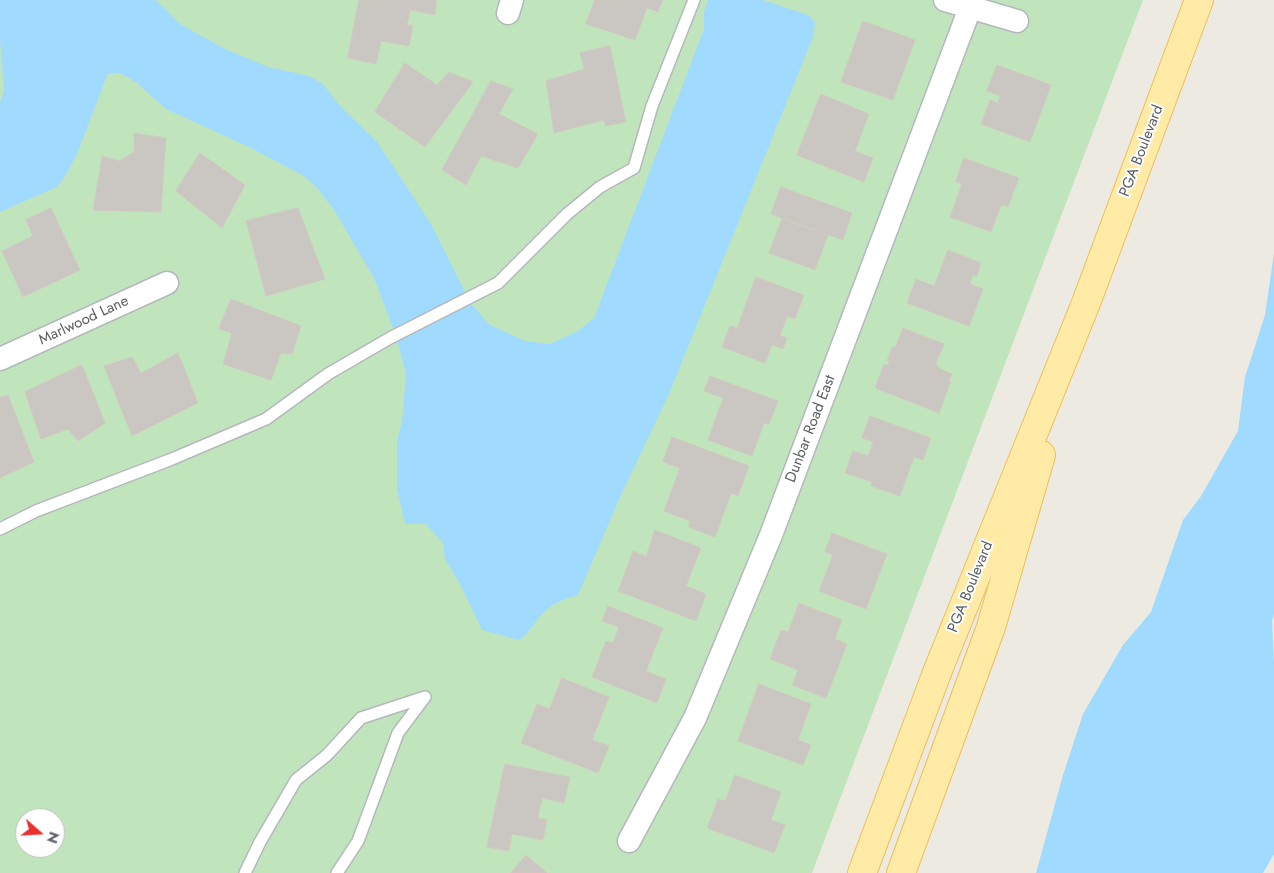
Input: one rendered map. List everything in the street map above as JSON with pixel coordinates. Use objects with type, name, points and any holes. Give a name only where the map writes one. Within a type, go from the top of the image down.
[{"type":"main road","name":"PGA Boulevard","points":[[862,873],[938,670],[1086,303],[1199,0]]},
{"type":"main road","name":"PGA Boulevard","points":[[901,873],[991,627],[1086,303]]},
{"type":"street","points":[[945,0],[971,4],[1016,21]]},
{"type":"street","name":"Dunbar Road East","points":[[629,841],[695,718],[771,535],[971,4]]},
{"type":"street","name":"Marlwood Lane","points":[[0,359],[167,283]]},
{"type":"lane","points":[[0,529],[36,511],[172,459],[266,419],[328,374],[390,338],[498,283],[567,214],[600,187],[634,168],[652,106],[694,0]]},
{"type":"lane","points":[[245,873],[260,842],[296,780],[327,756],[361,718],[425,697],[398,733],[358,841],[338,873]]},
{"type":"green space","points":[[0,0],[1143,0],[812,873],[0,873]]},
{"type":"water","points":[[0,0],[156,0],[180,24],[225,49],[268,67],[309,76],[323,84],[340,106],[377,142],[431,224],[471,304],[490,325],[525,341],[550,344],[578,331],[594,318],[704,29],[704,12],[708,0],[763,0],[808,15],[815,22],[813,37],[669,394],[620,497],[578,595],[551,606],[519,640],[482,630],[460,584],[445,559],[443,543],[426,524],[405,524],[397,489],[397,440],[402,422],[406,374],[396,336],[374,278],[334,210],[318,189],[304,176],[249,147],[166,109],[137,83],[120,73],[108,73],[77,154],[57,187],[0,212],[0,103],[4,90],[0,40]]},
{"type":"water","points":[[1274,253],[1274,615],[1272,620],[1274,663],[1274,854],[1263,873],[1036,873],[1063,775],[1083,714],[1123,645],[1151,612],[1183,520],[1201,496],[1238,431],[1245,377],[1265,315]]},
{"type":"building","points":[[359,0],[437,0],[435,15],[410,10],[407,25],[413,25],[409,46],[381,41],[376,64],[348,58]]},
{"type":"building","points":[[595,0],[663,0],[658,12],[647,8],[635,40],[586,24]]},
{"type":"building","points":[[863,21],[915,40],[893,100],[841,82]]},
{"type":"building","points":[[610,46],[626,122],[606,126],[604,120],[554,133],[546,81],[584,69],[580,53]]},
{"type":"building","points":[[405,63],[437,85],[449,72],[473,82],[425,147],[375,112]]},
{"type":"building","points":[[997,65],[1051,85],[1030,142],[981,124],[990,100],[998,103],[1000,96],[987,91]]},
{"type":"building","points":[[491,81],[513,89],[499,114],[538,134],[518,168],[481,156],[466,185],[442,170]]},
{"type":"building","points":[[821,94],[869,114],[855,151],[873,158],[864,182],[797,155]]},
{"type":"building","points":[[134,133],[166,138],[161,212],[93,210],[102,156],[119,161],[134,152]]},
{"type":"building","points":[[200,153],[245,185],[222,228],[176,191]]},
{"type":"building","points":[[964,158],[1019,178],[1008,207],[1001,205],[991,232],[950,217],[962,184],[956,182]]},
{"type":"building","points":[[781,187],[852,213],[843,240],[771,214]]},
{"type":"building","points":[[51,208],[80,270],[23,297],[2,251],[33,236],[26,220]]},
{"type":"building","points":[[298,208],[325,279],[266,296],[246,221]]},
{"type":"building","points":[[782,219],[828,235],[815,270],[769,253]]},
{"type":"building","points":[[948,250],[981,263],[977,276],[973,275],[970,284],[983,289],[969,326],[907,303],[916,279],[934,286]]},
{"type":"building","points":[[756,277],[804,295],[795,319],[787,316],[780,336],[787,338],[783,349],[772,345],[765,363],[722,347],[730,326],[737,328]]},
{"type":"building","points":[[231,299],[301,326],[292,354],[281,353],[271,380],[223,364],[232,333],[219,329]]},
{"type":"building","points":[[903,328],[944,344],[936,363],[939,368],[952,374],[939,413],[875,388],[884,364],[888,365],[890,362],[887,361],[892,347],[895,348]]},
{"type":"building","points":[[178,353],[198,403],[132,436],[104,366],[132,357],[141,373]]},
{"type":"building","points":[[82,365],[105,423],[78,441],[68,429],[41,439],[25,392]]},
{"type":"building","points":[[710,376],[778,401],[769,424],[764,423],[752,456],[708,440],[723,398],[704,391]]},
{"type":"building","points":[[8,395],[34,462],[0,478],[0,398]]},
{"type":"building","points":[[870,416],[931,438],[923,460],[914,457],[900,496],[871,486],[872,482],[845,473],[853,451],[868,456],[873,442],[862,438]]},
{"type":"building","points":[[672,437],[749,466],[738,496],[731,493],[715,537],[688,527],[690,521],[664,511],[680,468],[663,462]]},
{"type":"building","points":[[655,530],[701,548],[686,586],[706,594],[696,621],[618,591],[633,551],[646,556]]},
{"type":"building","points":[[832,533],[887,554],[866,609],[819,591],[833,555],[825,552]]},
{"type":"building","points":[[799,603],[842,620],[835,639],[847,644],[826,698],[792,685],[798,670],[770,659],[781,630],[788,632]]},
{"type":"building","points":[[608,606],[663,628],[646,671],[666,679],[657,703],[592,677],[606,641],[613,643],[619,627],[602,621]]},
{"type":"building","points":[[562,678],[609,697],[592,740],[609,746],[598,773],[521,743],[537,704],[549,709]]},
{"type":"building","points":[[759,684],[811,704],[798,740],[811,745],[803,765],[738,741]]},
{"type":"building","points":[[505,764],[570,777],[564,803],[542,798],[538,818],[547,820],[543,840],[512,834],[509,851],[487,847]]},
{"type":"building","points":[[735,775],[781,792],[771,820],[785,825],[774,853],[707,828],[718,799],[725,801]]},
{"type":"building","points":[[526,855],[547,873],[511,873]]}]
